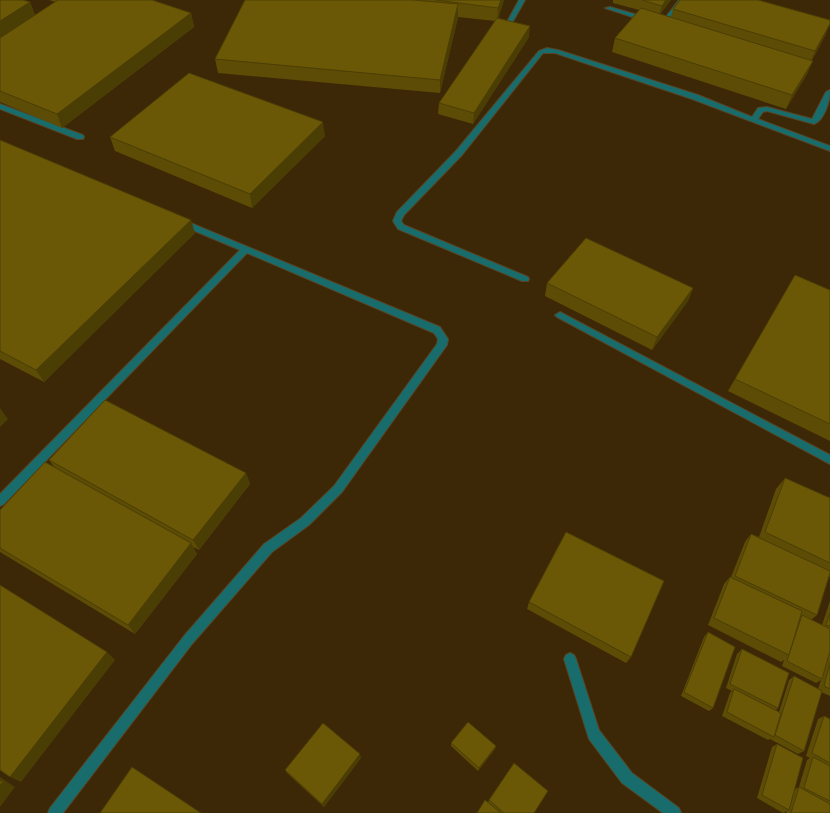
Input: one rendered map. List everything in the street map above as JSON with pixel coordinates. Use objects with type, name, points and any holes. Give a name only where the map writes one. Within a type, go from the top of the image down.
[{"type":"street","points":[[510,22],[522,0]]},
{"type":"street","points":[[608,8],[663,25],[682,0]]},
{"type":"street","points":[[525,279],[402,226],[397,221],[400,214],[459,153],[541,52],[547,50],[556,51],[695,98],[830,149]]},
{"type":"street","points":[[753,120],[761,110],[767,109],[814,122],[817,119],[830,92]]},
{"type":"street","points":[[0,106],[80,138]]},
{"type":"street","points":[[56,813],[188,640],[268,548],[298,528],[322,506],[338,488],[442,345],[443,339],[437,330],[175,219]]},
{"type":"street","points":[[0,501],[246,249]]},
{"type":"street","points":[[560,315],[830,460]]},
{"type":"street","points":[[570,659],[594,734],[627,778],[674,813]]},
{"type":"building","points":[[0,0],[23,0],[30,2],[0,21]]},
{"type":"building","points":[[58,0],[152,0],[191,13],[57,114],[0,91],[0,38]]},
{"type":"building","points":[[245,0],[413,0],[458,4],[440,80],[215,59]]},
{"type":"building","points":[[436,0],[501,0],[498,8]]},
{"type":"building","points":[[642,0],[666,0],[662,6]]},
{"type":"building","points":[[680,0],[758,0],[830,20],[830,24],[815,51],[673,9]]},
{"type":"building","points":[[641,8],[813,61],[792,95],[615,38]]},
{"type":"building","points":[[497,18],[530,26],[474,113],[439,103]]},
{"type":"building","points":[[189,73],[323,122],[250,194],[110,137]]},
{"type":"building","points":[[0,140],[191,220],[36,370],[0,351]]},
{"type":"building","points":[[586,238],[693,288],[657,337],[547,283]]},
{"type":"building","points":[[795,275],[830,290],[830,424],[735,379]]},
{"type":"building","points":[[105,400],[246,473],[193,540],[49,460]]},
{"type":"building","points":[[45,462],[191,543],[128,625],[0,548],[0,510]]},
{"type":"building","points":[[785,478],[830,498],[830,563],[765,532]]},
{"type":"building","points":[[566,532],[664,581],[631,657],[529,602]]},
{"type":"building","points":[[751,534],[830,571],[817,615],[735,576]]},
{"type":"building","points":[[730,577],[802,611],[789,655],[714,618]]},
{"type":"building","points":[[0,585],[107,652],[10,777],[0,770]]},
{"type":"building","points":[[830,613],[830,626],[826,625]]},
{"type":"building","points":[[802,615],[830,629],[830,651],[822,679],[787,661]]},
{"type":"building","points":[[708,632],[735,647],[713,708],[684,692]]},
{"type":"building","points":[[742,649],[789,673],[778,708],[730,684]]},
{"type":"building","points":[[830,663],[830,689],[824,686]]},
{"type":"building","points":[[794,676],[822,691],[804,751],[775,735]]},
{"type":"building","points":[[734,689],[781,713],[774,737],[727,712]]},
{"type":"building","points":[[824,716],[830,719],[830,763],[812,753]]},
{"type":"building","points":[[468,722],[496,746],[479,768],[451,743]]},
{"type":"building","points":[[323,723],[360,754],[322,804],[285,770]]},
{"type":"building","points":[[777,744],[803,758],[789,810],[762,795]]},
{"type":"building","points":[[813,757],[830,766],[830,801],[804,788]]},
{"type":"building","points":[[514,763],[548,791],[534,813],[504,813],[489,800]]},
{"type":"building","points":[[132,767],[201,813],[100,813]]},
{"type":"building","points":[[799,787],[830,804],[830,813],[791,813]]},
{"type":"building","points":[[485,800],[501,813],[477,813]]}]
